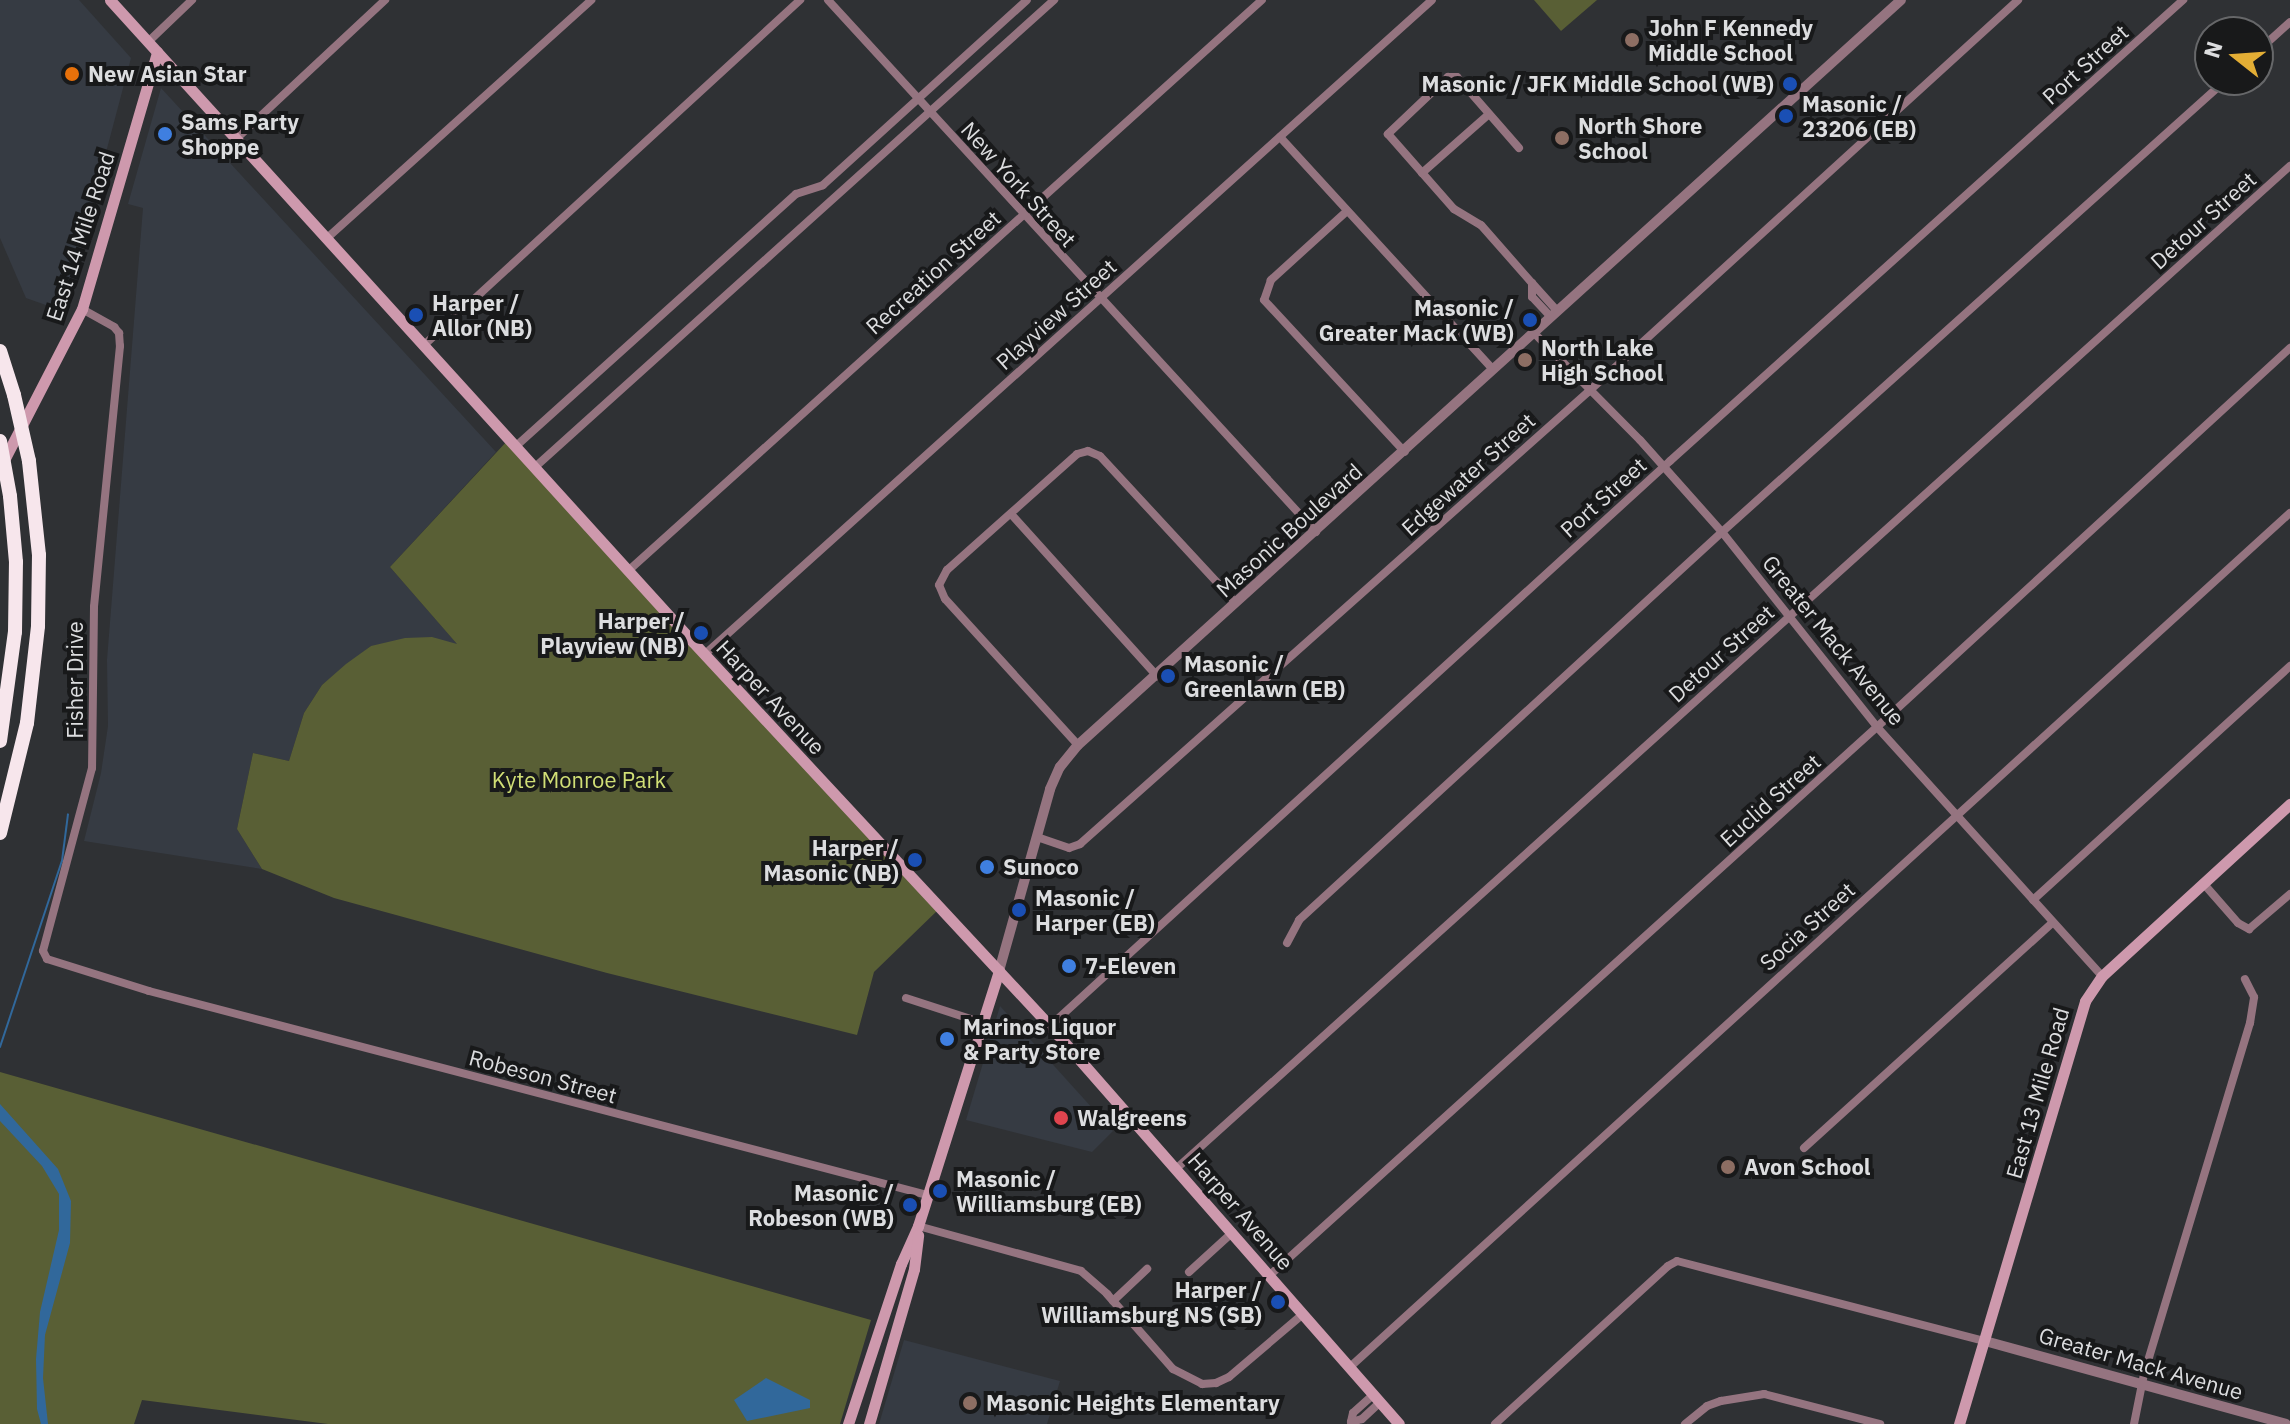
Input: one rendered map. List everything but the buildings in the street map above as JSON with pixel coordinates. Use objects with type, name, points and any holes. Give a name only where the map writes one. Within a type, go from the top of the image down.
[{"type":"highway","points":[[0,351],[29,461],[39,555],[38,626],[27,723],[0,833]]},
{"type":"highway","points":[[0,441],[10,496],[16,562],[15,632],[0,741]]},
{"type":"main road","name":"Harper Avenue","points":[[110,0],[704,655],[1050,1026],[1399,1424]]},
{"type":"main road","name":"East 14 Mile Road","points":[[0,468],[82,309],[157,52]]},
{"type":"main road","name":"East 13 Mile Road","points":[[1959,1424],[2080,1014],[2102,976],[2290,804]]},
{"type":"main road","name":"Masonic Boulevard","points":[[851,1420],[877,1329],[918,1226],[980,1022],[999,971]]},
{"type":"main road","name":"Masonic Boulevard","points":[[869,1424],[914,1269],[918,1226]]},
{"type":"main road","points":[[877,1329],[886,1327],[897,1331]]},
{"type":"main road","points":[[859,1387],[873,1377],[883,1376]]},
{"type":"street","points":[[148,42],[192,0]]},
{"type":"street","points":[[236,139],[385,0]]},
{"type":"street","points":[[326,239],[591,0]]},
{"type":"street","points":[[423,346],[800,0]]},
{"type":"street","name":"New York Street","points":[[828,0],[1316,532]]},
{"type":"street","points":[[515,447],[796,194],[823,185],[1027,0]]},
{"type":"street","points":[[534,468],[1054,0]]},
{"type":"street","name":"Recreation Street","points":[[628,571],[1262,0]]},
{"type":"street","name":"Playview Street","points":[[704,655],[1432,0]]},
{"type":"street","name":"Masonic Boulevard","points":[[999,971],[1055,776],[1078,745],[1901,0]]},
{"type":"street","name":"Edgewater Street","points":[[1037,837],[1069,848],[1080,844],[1588,392],[2018,0]]},
{"type":"street","name":"Port Street","points":[[1050,1026],[1664,466],[2183,0]]},
{"type":"street","points":[[2274,36],[2290,22]]},
{"type":"street","points":[[1519,148],[1457,77],[1448,77],[1388,134],[1454,209],[1481,225],[1532,283],[1553,313]]},
{"type":"street","points":[[1287,943],[1299,920],[1722,532],[2208,96]]},
{"type":"street","points":[[1422,173],[1489,114]]},
{"type":"street","points":[[1280,137],[1492,368]]},
{"type":"street","name":"Detour Street","points":[[1177,1168],[2290,166]]},
{"type":"street","points":[[1347,211],[1271,280],[1264,300],[1405,452]]},
{"type":"street","name":"Fisher Drive","points":[[82,309],[114,327],[119,333],[120,346],[94,607],[92,768],[43,951],[52,963],[149,991]]},
{"type":"street","name":"Greater Mack Avenue","points":[[1533,332],[1588,392],[1664,466],[1791,614],[1877,727],[2102,976]]},
{"type":"street","name":"Euclid Street","points":[[1270,1275],[1877,727],[2290,348]]},
{"type":"street","points":[[1078,745],[940,591],[939,585],[947,570],[1077,454],[1088,451],[1094,453],[1236,603]]},
{"type":"street","name":"Socia Street","points":[[1350,1367],[2290,513]]},
{"type":"street","points":[[1012,515],[1157,676]]},
{"type":"street","points":[[2033,900],[2290,666]]},
{"type":"street","points":[[2203,883],[2238,923],[2249,929],[2290,894]]},
{"type":"street","points":[[1804,1148],[2053,922]]},
{"type":"street","points":[[2134,1424],[2250,1023],[2254,997],[2245,979]]},
{"type":"street","name":"Robeson Street","points":[[149,991],[927,1195]]},
{"type":"street","points":[[906,998],[980,1022]]},
{"type":"street","points":[[918,1226],[1073,1268],[1088,1275],[1173,1369],[1193,1381],[1211,1385],[1229,1377],[1303,1314]]},
{"type":"street","points":[[1189,1272],[1233,1232]]},
{"type":"street","points":[[1495,1424],[1677,1261],[1985,1341]]},
{"type":"street","points":[[1113,1301],[1147,1269]]},
{"type":"street","name":"Greater Mack Avenue","points":[[1985,1341],[2286,1424]]},
{"type":"street","points":[[1685,1424],[1707,1406],[1751,1395],[1776,1397],[1844,1420],[1880,1424]]},
{"type":"street","points":[[1352,1423],[1362,1419],[1377,1398]]},
{"type":"shaded area","points":[[0,0],[79,0],[131,58],[73,277],[60,310],[26,298],[0,238]]},
{"type":"shaded area","points":[[161,88],[496,452],[390,567],[458,645],[371,646],[322,685],[304,713],[289,761],[253,753],[237,829],[262,869],[84,841],[101,773],[108,726],[107,660],[143,208],[128,204]]},
{"type":"shaded area","points":[[1000,1006],[1113,1131],[1092,1152],[966,1120]]},
{"type":"shaded area","name":"Masonic Heights Elementary","points":[[904,1340],[1060,1381],[1047,1424],[879,1424]]},
{"type":"green space","points":[[1534,0],[1597,0],[1561,31]]},
{"type":"green space","name":"Kyte Monroe Park","points":[[508,440],[940,908],[874,972],[857,1035],[607,973],[334,898],[262,869],[237,829],[253,753],[289,761],[304,713],[322,685],[346,664],[371,646],[405,638],[432,637],[457,644],[390,567]]},
{"type":"green space","points":[[0,1072],[871,1320],[840,1424],[328,1424],[142,1400],[134,1424],[0,1424]]},
{"type":"water","points":[[0,1104],[58,1169],[71,1201],[70,1243],[45,1335],[43,1378],[48,1424],[41,1424],[37,1409],[36,1359],[40,1312],[59,1230],[59,1194],[42,1166],[0,1121]]},
{"type":"water","points":[[766,1378],[810,1400],[810,1408],[747,1421],[734,1400]]},
{"type":"waterway","points":[[0,1047],[62,861],[68,814]]},
{"type":"place","name":"John F Kennedy Middle School","points":[[1632,40]]},
{"type":"place","name":"New Asian Star","points":[[72,74]]},
{"type":"place","name":"Masonic / JFK Middle School (WB)","points":[[1790,84]]},
{"type":"place","name":"Masonic / 23206 (EB)","points":[[1786,116]]},
{"type":"place","name":"Sams Party Shoppe","points":[[165,134]]},
{"type":"place","name":"North Shore School","points":[[1562,138]]},
{"type":"place","name":"Harper / Allor (NB)","points":[[416,315]]},
{"type":"place","name":"Masonic / Greater Mack (WB)","points":[[1530,320]]},
{"type":"place","name":"North Lake High School","points":[[1525,360]]},
{"type":"place","name":"Harper / Playview (NB)","points":[[701,633]]},
{"type":"place","name":"Masonic / Greenlawn (EB)","points":[[1168,676]]},
{"type":"place","name":"Harper / Masonic (NB)","points":[[915,860]]},
{"type":"place","name":"Sunoco","points":[[987,867]]},
{"type":"place","name":"Masonic / Harper (EB)","points":[[1019,910]]},
{"type":"place","name":"7-Eleven","points":[[1069,966]]},
{"type":"place","name":"Marinos Liquor & Party Store","points":[[947,1039]]},
{"type":"place","name":"Walgreens","points":[[1061,1118]]},
{"type":"place","name":"Avon School","points":[[1728,1167]]},
{"type":"place","name":"Masonic / Williamsburg (EB)","points":[[940,1191]]},
{"type":"place","name":"Masonic / Robeson (WB)","points":[[910,1205]]},
{"type":"place","name":"Harper / Williamsburg NS (SB)","points":[[1278,1302]]},
{"type":"place","name":"Masonic Heights Elementary","points":[[970,1403]]}]
